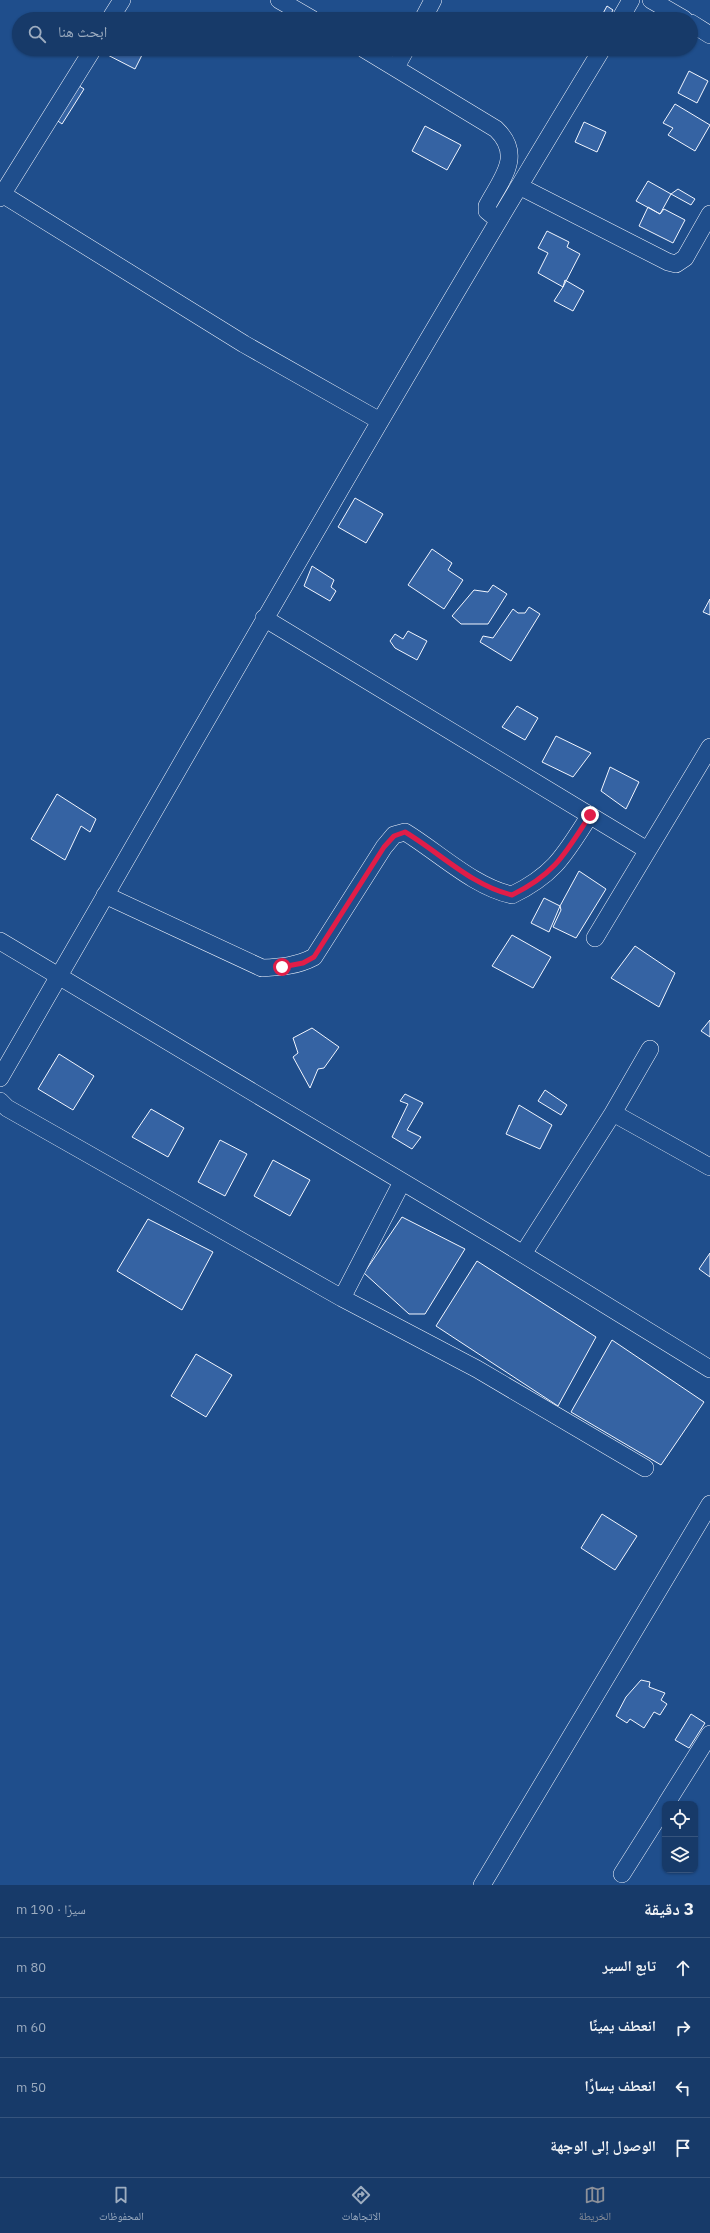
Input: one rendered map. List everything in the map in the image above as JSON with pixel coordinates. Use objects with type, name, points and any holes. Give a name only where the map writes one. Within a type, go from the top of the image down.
[{"type":"street","points":[[114,12],[122,0]]},
{"type":"street","points":[[279,0],[300,12]]},
{"type":"street","points":[[427,12],[433,0]]},
{"type":"street","points":[[624,12],[631,0]]},
{"type":"street","points":[[651,0],[672,12]]},
{"type":"street","points":[[698,27],[710,34]]},
{"type":"street","points":[[89,56],[1,196],[244,344],[380,421]]},
{"type":"street","points":[[376,56],[496,129],[503,136],[510,149],[507,171],[487,206],[487,211],[498,220]]},
{"type":"street","points":[[396,67],[402,56]]},
{"type":"street","points":[[0,1078],[264,618],[498,220],[598,56]]},
{"type":"street","points":[[519,186],[668,262],[676,264],[685,258],[710,214]]},
{"type":"street","points":[[264,618],[647,850]]},
{"type":"street","points":[[594,938],[710,747]]},
{"type":"street","points":[[105,895],[262,968],[282,967],[303,963],[314,957],[384,847],[394,836],[405,832],[480,882],[498,892],[512,895],[547,874],[563,857],[590,815]]},
{"type":"street","points":[[0,941],[523,1254],[710,1369]]},
{"type":"street","points":[[523,1254],[614,1113],[650,1049]]},
{"type":"street","points":[[0,1101],[7,1108],[342,1298],[477,1369],[645,1468]]},
{"type":"street","points":[[614,1113],[710,1167]]},
{"type":"street","points":[[342,1298],[402,1182]]},
{"type":"street","points":[[482,1885],[710,1504]]},
{"type":"street","points":[[668,1801],[710,1734]]},
{"type":"street","points":[[622,1874],[662,1811]]},
{"type":"building","points":[[607,6],[613,10],[612,12],[604,12]]},
{"type":"building","points":[[110,56],[142,56],[135,69]]},
{"type":"building","points":[[689,71],[708,81],[697,103],[678,93]]},
{"type":"building","points":[[73,82],[84,89],[62,124],[51,116]]},
{"type":"building","points":[[675,104],[710,125],[695,151],[668,135],[673,128],[663,123]]},
{"type":"building","points":[[584,122],[606,132],[597,152],[575,142]]},
{"type":"building","points":[[425,126],[461,145],[447,170],[412,151]]},
{"type":"building","points":[[648,181],[671,194],[660,214],[636,201]]},
{"type":"building","points":[[678,189],[695,199],[691,205],[671,194]]},
{"type":"building","points":[[648,207],[660,214],[664,209],[685,220],[673,243],[639,226]]},
{"type":"building","points":[[547,231],[569,242],[567,247],[580,254],[563,287],[538,273],[548,253],[538,248]]},
{"type":"building","points":[[565,280],[584,291],[573,311],[554,301],[563,287]]},
{"type":"building","points":[[355,498],[383,514],[366,543],[338,527]]},
{"type":"building","points":[[432,549],[452,563],[448,570],[463,580],[444,609],[408,585]]},
{"type":"building","points":[[312,566],[334,580],[331,587],[336,591],[330,601],[304,586]]},
{"type":"building","points":[[493,585],[507,594],[488,624],[461,624],[452,616],[474,590],[488,592]]},
{"type":"building","points":[[710,599],[710,615],[703,612]]},
{"type":"building","points":[[529,607],[540,614],[511,661],[480,642],[483,636],[493,638],[513,609],[518,613],[525,613]]},
{"type":"building","points":[[408,631],[427,641],[417,660],[395,648],[390,641],[395,634],[403,639]]},
{"type":"building","points":[[517,706],[538,718],[525,740],[502,727]]},
{"type":"building","points":[[556,736],[591,753],[573,777],[542,762]]},
{"type":"building","points":[[610,767],[639,782],[626,809],[601,791]]},
{"type":"building","points":[[57,794],[96,819],[90,832],[81,826],[65,860],[31,839]]},
{"type":"building","points":[[579,871],[606,889],[576,938],[553,927],[561,910],[560,906]]},
{"type":"building","points":[[544,898],[560,906],[549,932],[531,923]]},
{"type":"building","points":[[512,935],[551,957],[533,988],[492,966]]},
{"type":"building","points":[[635,946],[675,973],[659,1007],[611,978]]},
{"type":"building","points":[[710,1020],[710,1037],[701,1031]]},
{"type":"building","points":[[312,1028],[339,1047],[324,1068],[318,1069],[310,1088],[293,1057],[298,1053],[293,1038]]},
{"type":"building","points":[[59,1054],[94,1076],[73,1110],[38,1089]]},
{"type":"building","points":[[545,1090],[567,1105],[561,1115],[538,1101]]},
{"type":"building","points":[[405,1094],[423,1103],[407,1130],[421,1137],[412,1149],[392,1137],[408,1104],[400,1101]]},
{"type":"building","points":[[519,1105],[552,1125],[540,1149],[506,1134]]},
{"type":"building","points":[[151,1109],[184,1128],[168,1157],[132,1137]]},
{"type":"building","points":[[220,1140],[247,1154],[225,1196],[198,1182]]},
{"type":"building","points":[[273,1160],[310,1180],[290,1216],[254,1196]]},
{"type":"building","points":[[402,1217],[465,1249],[425,1314],[409,1314],[364,1273]]},
{"type":"building","points":[[148,1219],[213,1252],[182,1310],[117,1271]]},
{"type":"building","points":[[710,1253],[710,1277],[699,1269]]},
{"type":"building","points":[[477,1261],[596,1337],[558,1406],[436,1326]]},
{"type":"building","points":[[612,1340],[704,1402],[661,1465],[571,1412]]},
{"type":"building","points":[[196,1354],[232,1375],[206,1417],[171,1396]]},
{"type":"building","points":[[602,1514],[637,1536],[615,1570],[581,1548]]},
{"type":"building","points":[[641,1680],[650,1682],[649,1687],[665,1693],[661,1700],[667,1704],[660,1715],[654,1712],[644,1728],[630,1719],[627,1723],[616,1716],[626,1697]]},
{"type":"building","points":[[691,1714],[705,1723],[689,1748],[675,1740]]},
{"type":"route","points":[[282,967],[303,963],[314,957],[384,847],[394,836],[405,832],[480,882],[498,892],[512,895],[547,874],[563,857],[590,815]]}]
